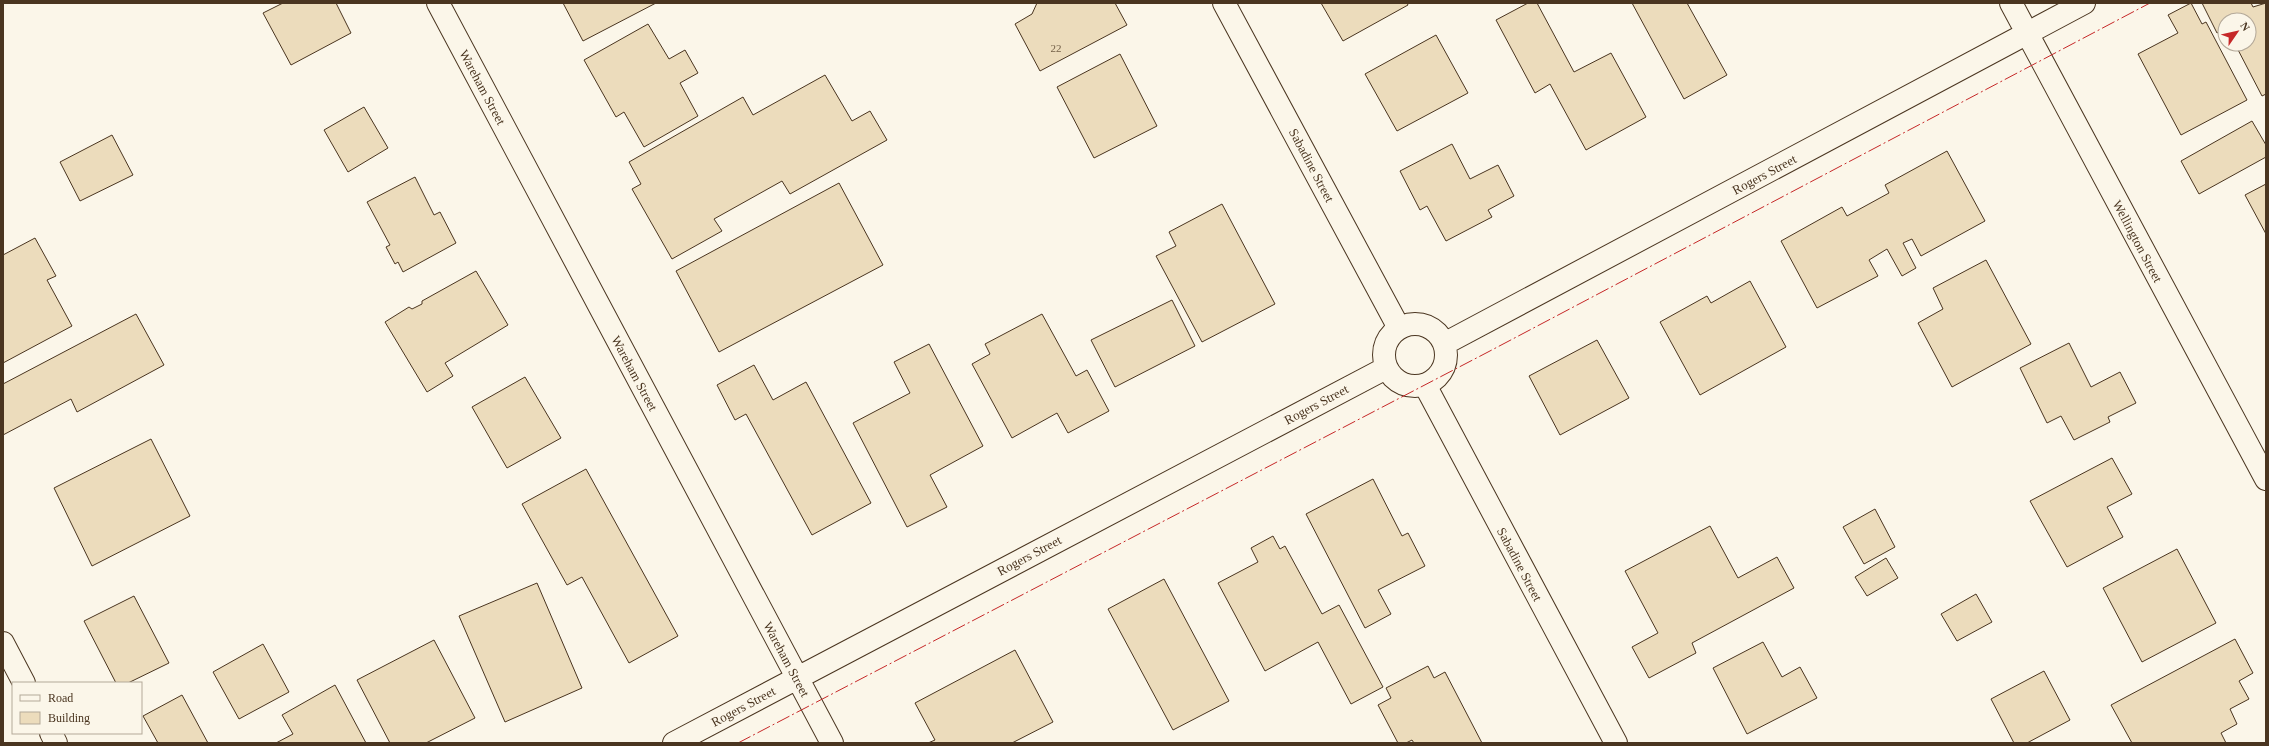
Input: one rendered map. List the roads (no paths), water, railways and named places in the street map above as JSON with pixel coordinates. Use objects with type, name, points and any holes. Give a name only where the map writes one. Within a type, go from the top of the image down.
[{"type":"street","name":"Wareham Street","points":[[438,3],[832,743]]},
{"type":"street","name":"Sabadine Street","points":[[1224,3],[1399,328]]},
{"type":"street","name":"Wellington Street","points":[[2011,3],[2266,479]]},
{"type":"street","name":"Rogers Street","points":[[1444,344],[2084,3]]},
{"type":"street","points":[[1409,324],[1420,324],[1430,327],[1439,334],[1444,344],[1446,356],[1440,375],[1425,385],[1416,386],[1402,383],[1391,376],[1386,368],[1383,359],[1386,341],[1399,328],[1409,324]]},
{"type":"street","name":"Rogers Street","points":[[674,743],[1386,368]]},
{"type":"street","name":"Sabadine Street","points":[[1425,385],[1616,743]]},
{"type":"street","points":[[3,643],[23,682]]},
{"type":"street","points":[[52,734],[56,743]]}]
